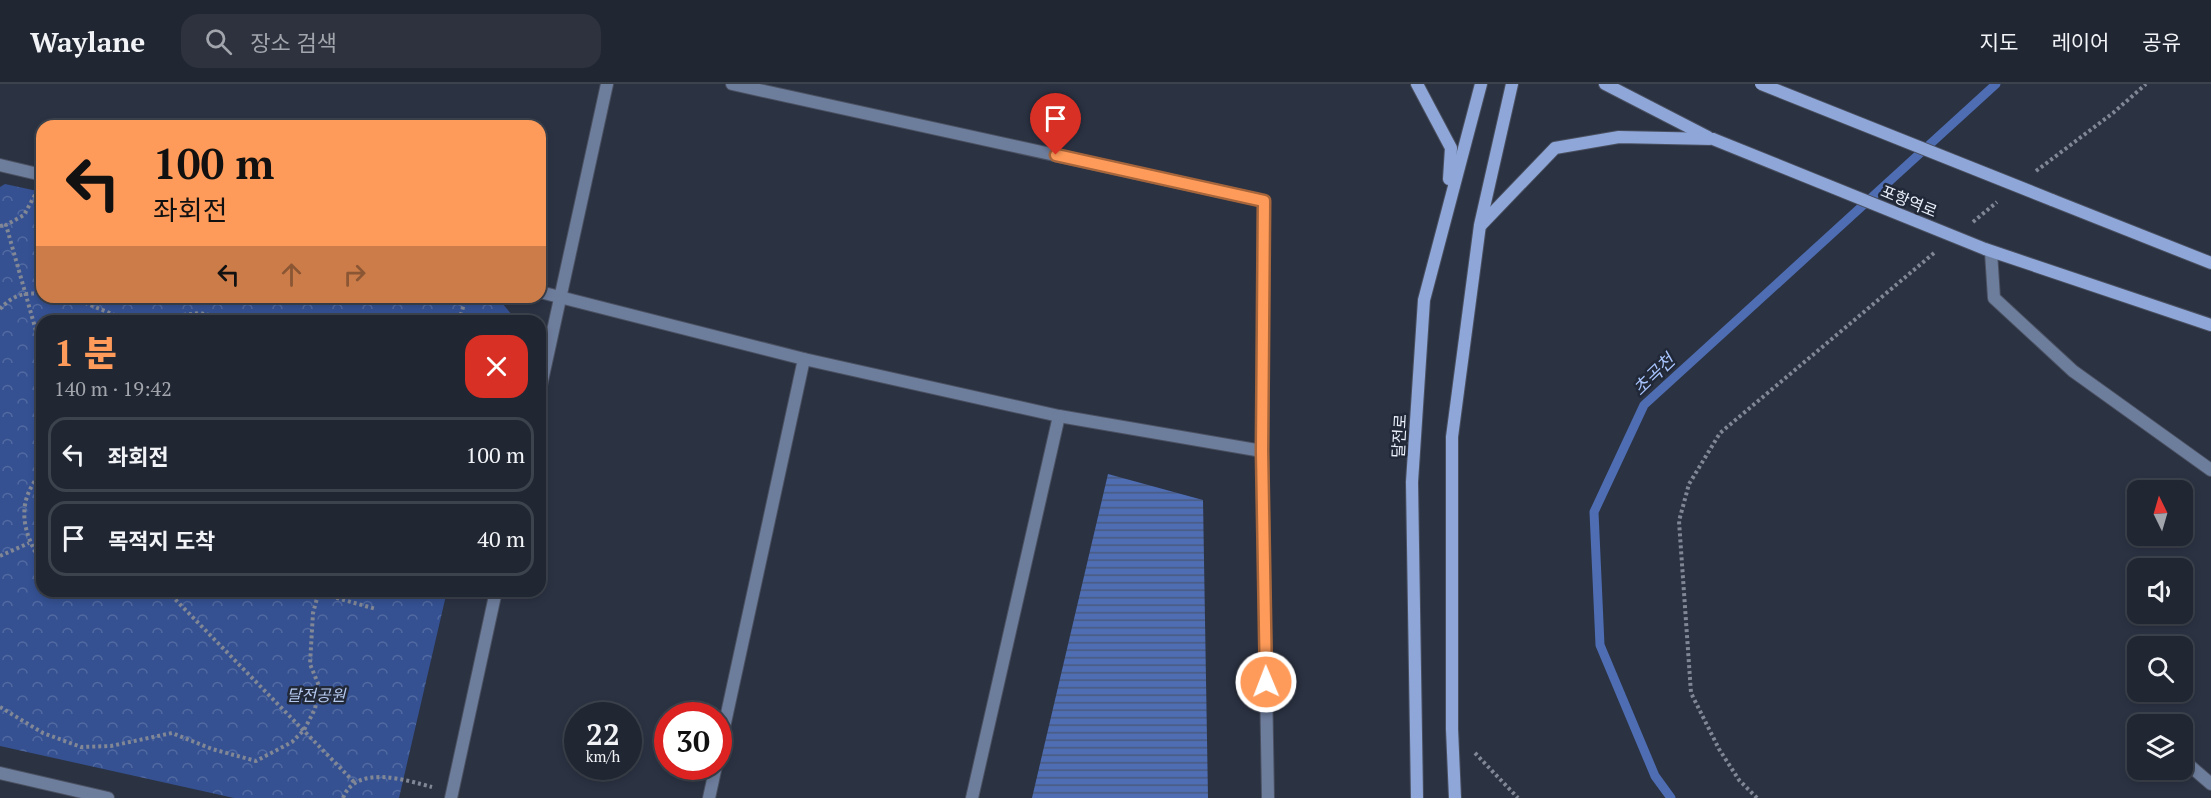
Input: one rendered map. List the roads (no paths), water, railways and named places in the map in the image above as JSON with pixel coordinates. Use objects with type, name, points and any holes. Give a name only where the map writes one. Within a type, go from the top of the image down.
[{"type":"street","points":[[546,363],[607,84]]},
{"type":"street","points":[[732,84],[1264,201],[1262,451],[1268,798]]},
{"type":"street","points":[[1417,84],[1451,148],[1447,208]]},
{"type":"street","name":"달전로","points":[[1417,798],[1412,482],[1424,300],[1481,84]]},
{"type":"street","points":[[1455,798],[1452,729],[1452,437],[1480,225],[1512,84]]},
{"type":"street","name":"포항역로","points":[[1605,84],[1713,139],[1988,250],[2211,325]]},
{"type":"street","points":[[1761,84],[2211,263]]},
{"type":"street","points":[[1480,225],[1555,148],[1619,137],[1713,139]]},
{"type":"street","points":[[0,165],[36,174]]},
{"type":"street","points":[[1988,250],[1995,298],[2073,371],[2211,470]]},
{"type":"street","points":[[546,293],[804,359],[1059,416],[1262,451]]},
{"type":"street","points":[[730,702],[804,359]]},
{"type":"street","points":[[972,798],[1059,416]]},
{"type":"street","points":[[451,795],[495,597]]},
{"type":"street","points":[[2193,768],[2211,784]]},
{"type":"street","points":[[0,773],[108,798]]},
{"type":"street","points":[[709,798],[713,780]]},
{"type":"waterway","name":"초곡천","points":[[1671,798],[1655,776],[1600,645],[1594,512],[1644,405],[1996,84]]},
{"type":"park label","name":"달전공원","points":[[316,695]]}]
